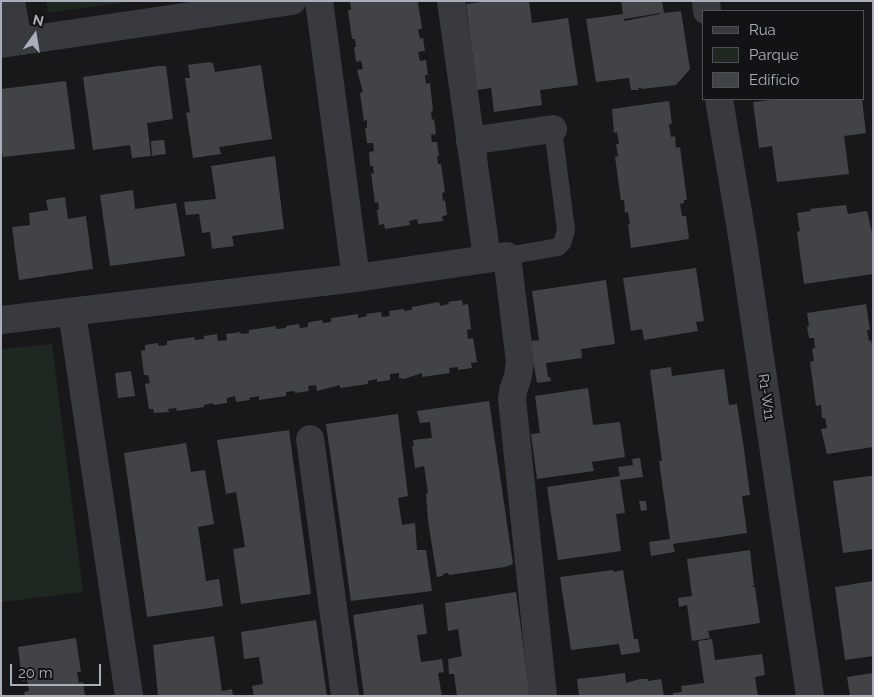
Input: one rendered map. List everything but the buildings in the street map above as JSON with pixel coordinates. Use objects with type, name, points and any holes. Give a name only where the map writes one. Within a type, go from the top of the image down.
[{"type":"street","points":[[11,1],[9,42],[292,1]]},
{"type":"street","points":[[319,1],[356,278]]},
{"type":"street","points":[[451,1],[470,141],[520,362],[512,399],[543,696]]},
{"type":"street","name":"R1-W11","points":[[719,100],[744,252],[810,696]]},
{"type":"street","points":[[470,141],[553,129]]},
{"type":"street","points":[[1,320],[356,278],[497,257]]},
{"type":"street","points":[[72,312],[128,696]]},
{"type":"street","points":[[310,439],[345,696]]},
{"type":"lane","points":[[497,257],[558,247],[562,243],[566,230],[553,129]]},
{"type":"green space","points":[[46,1],[132,1],[48,13]]},
{"type":"green space","points":[[52,344],[83,592],[1,602],[1,349]]}]
